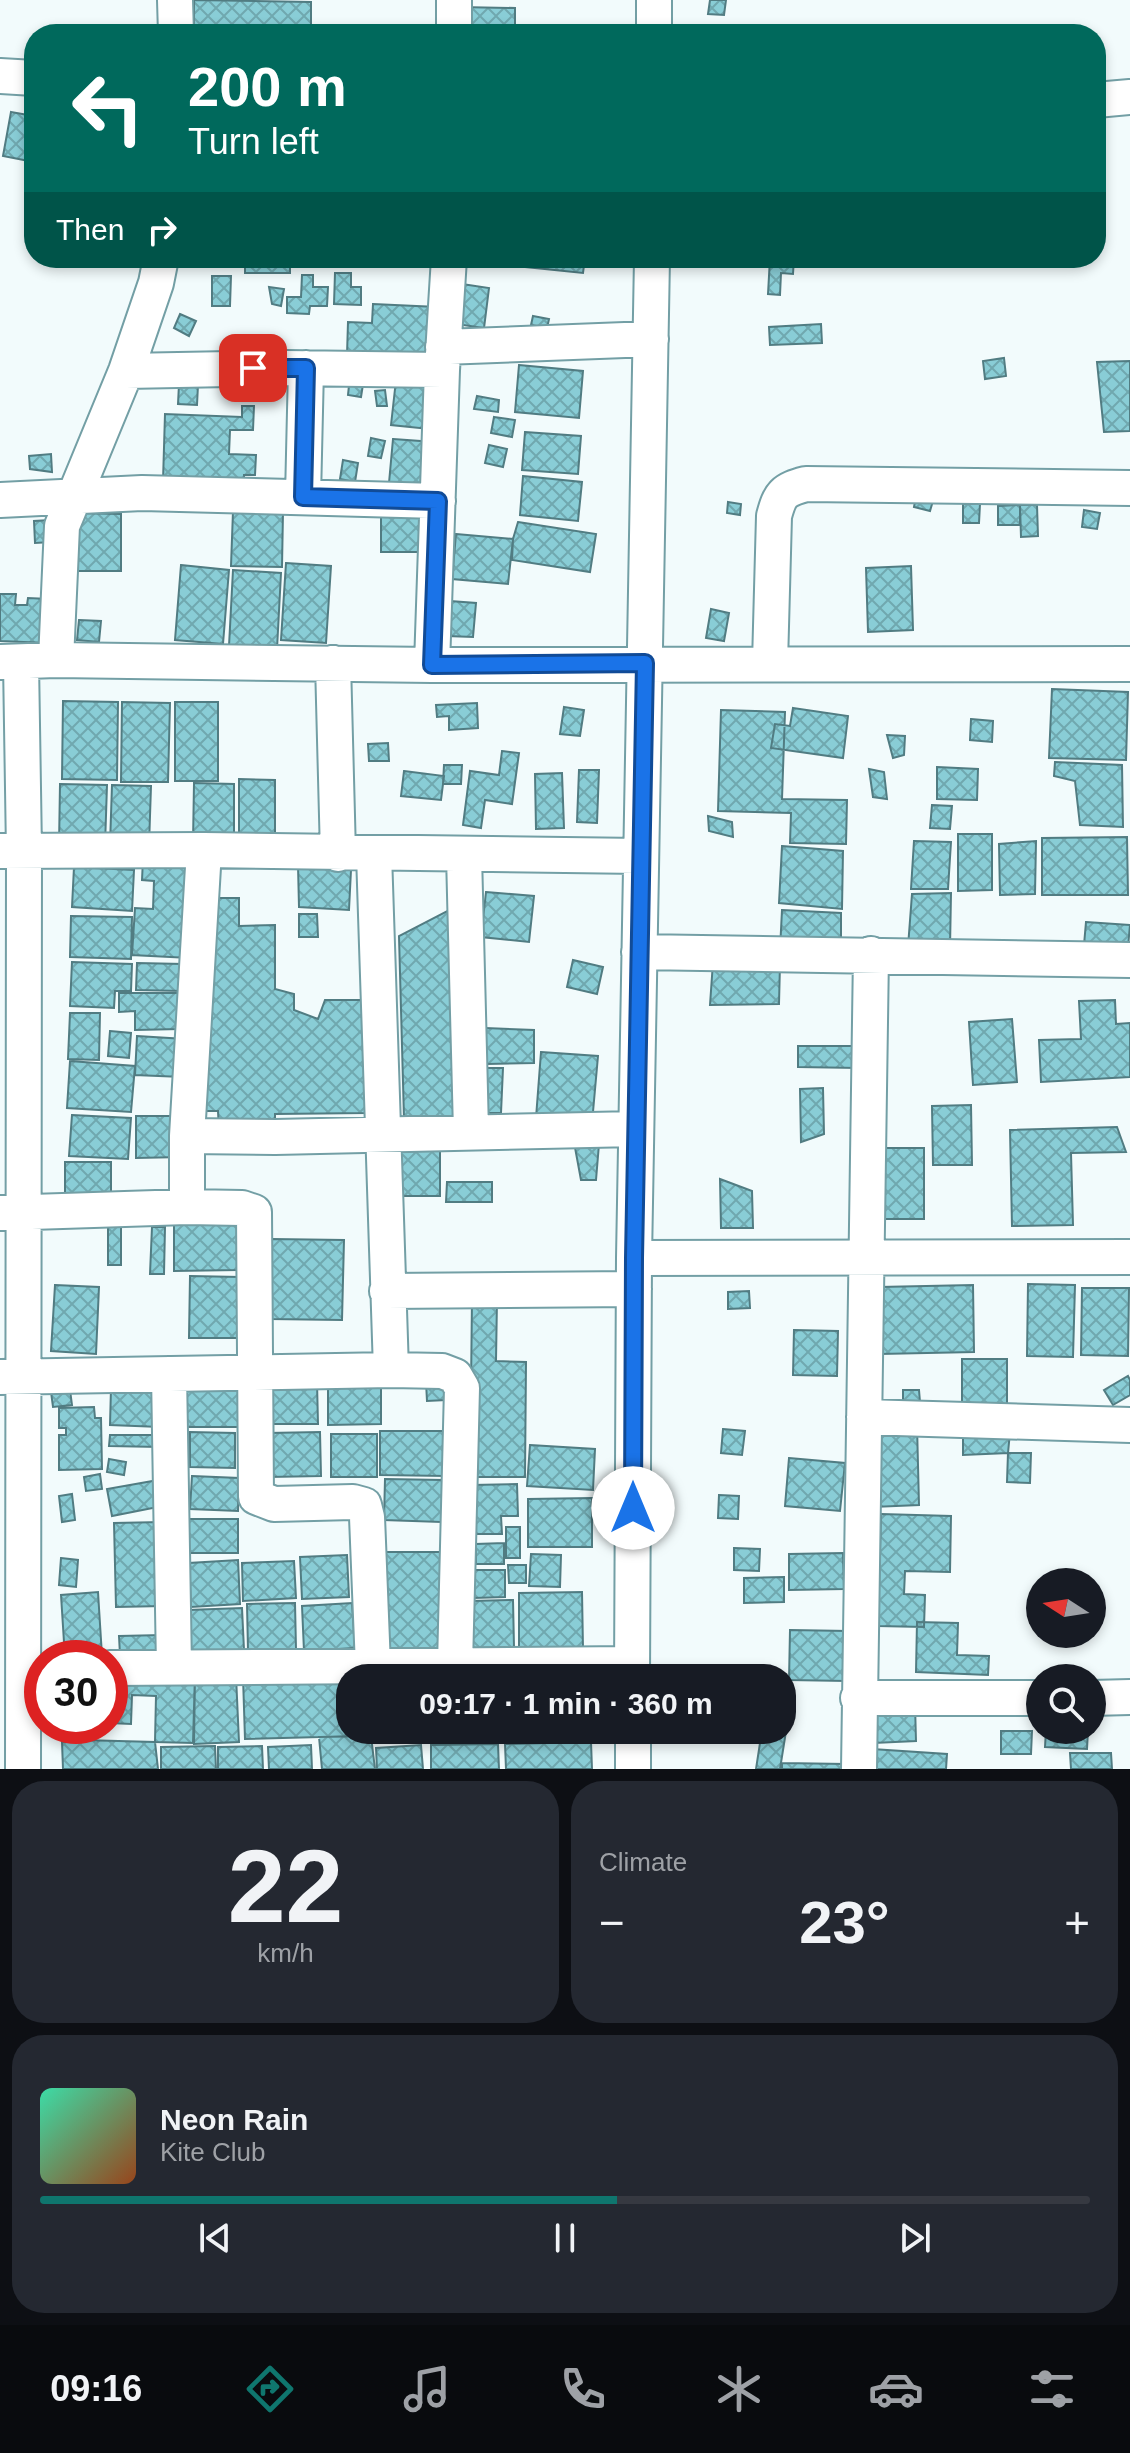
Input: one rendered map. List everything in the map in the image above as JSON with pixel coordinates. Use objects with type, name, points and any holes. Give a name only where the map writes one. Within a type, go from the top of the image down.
[{"type":"street","points":[[175,0],[176,24]]},
{"type":"street","points":[[454,0],[454,24]]},
{"type":"street","points":[[654,0],[654,24]]},
{"type":"street","points":[[0,76],[24,77]]},
{"type":"street","points":[[1106,99],[1130,97]]},
{"type":"street","points":[[56,660],[62,526],[126,371],[159,268]]},
{"type":"street","points":[[432,665],[442,359],[448,268]]},
{"type":"street","points":[[632,1664],[636,1129],[652,268]]},
{"type":"street","points":[[126,371],[306,368],[442,359],[651,339]]},
{"type":"street","points":[[303,497],[306,368]]},
{"type":"street","points":[[770,663],[774,516],[779,498],[789,488],[806,484],[1130,488]]},
{"type":"street","points":[[0,500],[142,493],[438,501]]},
{"type":"street","points":[[23,1769],[12,1377],[10,662],[1130,664]]},
{"type":"street","points":[[333,663],[338,854]]},
{"type":"street","points":[[12,851],[204,850],[641,856]]},
{"type":"street","points":[[187,1207],[187,1136],[204,850]]},
{"type":"street","points":[[374,854],[391,1370]]},
{"type":"street","points":[[464,855],[471,1131]]},
{"type":"street","points":[[639,952],[1130,960]]},
{"type":"street","points":[[859,1769],[871,954]]},
{"type":"street","points":[[187,1136],[636,1129]]},
{"type":"street","points":[[12,1213],[187,1207],[242,1208],[254,1212],[256,1497],[274,1504],[353,1502],[364,1505],[373,1664]]},
{"type":"street","points":[[387,1291],[867,1257],[1130,1257]]},
{"type":"street","points":[[12,1377],[391,1370],[442,1371],[455,1376],[462,1388],[455,1664]]},
{"type":"street","points":[[169,1374],[174,1667]]},
{"type":"street","points":[[864,1417],[1130,1425]]},
{"type":"street","points":[[128,1668],[336,1666]]},
{"type":"street","points":[[1106,1698],[1130,1697]]},
{"type":"street","points":[[858,1698],[1026,1698]]},
{"type":"street","points":[[633,1744],[633,1769]]},
{"type":"building","points":[[194,0],[311,2],[311,24],[194,24]]},
{"type":"building","points":[[710,0],[726,0],[724,15],[708,14]]},
{"type":"building","points":[[459,7],[515,8],[515,24],[458,24]]},
{"type":"building","points":[[11,112],[24,114],[24,160],[3,156]]},
{"type":"building","points":[[245,268],[290,268],[290,273],[245,273]]},
{"type":"building","points":[[536,268],[584,268],[583,273]]},
{"type":"building","points":[[769,268],[793,268],[793,274],[781,273],[780,295],[768,294]]},
{"type":"building","points":[[335,273],[351,273],[351,287],[361,287],[361,305],[334,304]]},
{"type":"building","points":[[302,275],[313,275],[313,287],[328,287],[327,306],[310,306],[309,314],[287,313],[287,297],[301,297]]},
{"type":"building","points":[[212,276],[231,276],[230,306],[212,306]]},
{"type":"building","points":[[462,284],[489,288],[484,328],[456,324]]},
{"type":"building","points":[[269,287],[284,289],[281,306],[272,304]]},
{"type":"building","points":[[373,304],[437,307],[435,359],[347,355],[348,322],[372,323]]},
{"type":"building","points":[[180,314],[196,321],[189,336],[174,328]]},
{"type":"building","points":[[533,316],[549,319],[547,328],[531,325]]},
{"type":"building","points":[[821,324],[822,343],[770,345],[769,327]]},
{"type":"building","points":[[1004,358],[1006,376],[985,379],[983,361]]},
{"type":"building","points":[[1130,361],[1130,431],[1104,432],[1097,362]]},
{"type":"building","points":[[519,365],[583,371],[579,418],[515,412]]},
{"type":"building","points":[[350,376],[364,378],[361,397],[348,395]]},
{"type":"building","points":[[396,380],[434,384],[429,429],[391,425]]},
{"type":"building","points":[[179,384],[198,385],[197,405],[178,404]]},
{"type":"building","points":[[385,390],[387,406],[377,406],[375,391]]},
{"type":"building","points":[[477,396],[499,400],[498,412],[474,409]]},
{"type":"building","points":[[242,406],[254,406],[253,430],[230,430],[229,454],[256,455],[255,475],[244,475],[244,484],[163,481],[165,414],[242,417]]},
{"type":"building","points":[[494,417],[515,420],[512,437],[491,433]]},
{"type":"building","points":[[525,432],[581,436],[578,474],[522,470]]},
{"type":"building","points":[[371,438],[385,441],[381,458],[368,456]]},
{"type":"building","points":[[393,439],[434,442],[430,486],[389,483]]},
{"type":"building","points":[[489,445],[507,449],[503,467],[485,463]]},
{"type":"building","points":[[51,454],[52,472],[30,469],[29,456]]},
{"type":"building","points":[[343,460],[358,463],[355,482],[340,479]]},
{"type":"building","points":[[523,476],[582,482],[578,521],[520,515]]},
{"type":"building","points":[[917,491],[935,494],[930,511],[914,507]]},
{"type":"building","points":[[728,502],[741,504],[740,515],[727,513]]},
{"type":"building","points":[[963,504],[980,504],[979,523],[963,523]]},
{"type":"building","points":[[1020,505],[1020,525],[998,525],[998,506]]},
{"type":"building","points":[[1020,505],[1037,505],[1038,536],[1021,537]]},
{"type":"building","points":[[381,509],[426,510],[425,552],[381,552]]},
{"type":"building","points":[[1084,510],[1100,513],[1097,529],[1082,527]]},
{"type":"building","points":[[233,511],[283,512],[282,567],[231,566]]},
{"type":"building","points":[[78,513],[121,514],[121,571],[78,571]]},
{"type":"building","points":[[50,520],[51,542],[35,543],[34,521]]},
{"type":"building","points":[[518,522],[596,534],[590,572],[512,560]]},
{"type":"building","points":[[456,534],[513,539],[508,584],[452,579]]},
{"type":"building","points":[[286,563],[331,566],[326,643],[281,640]]},
{"type":"building","points":[[181,565],[229,570],[223,644],[175,640]]},
{"type":"building","points":[[911,566],[913,630],[868,632],[866,568]]},
{"type":"building","points":[[233,570],[281,573],[277,649],[229,646]]},
{"type":"building","points":[[0,594],[16,594],[15,605],[27,605],[28,598],[49,599],[47,643],[0,641]]},
{"type":"building","points":[[450,601],[476,603],[473,637],[447,636]]},
{"type":"building","points":[[711,609],[729,613],[724,641],[706,638]]},
{"type":"building","points":[[79,620],[101,621],[99,642],[77,640]]},
{"type":"building","points":[[1052,689],[1128,692],[1126,760],[1049,758]]},
{"type":"building","points":[[63,701],[118,702],[117,780],[62,779]]},
{"type":"building","points":[[122,702],[170,703],[168,782],[121,782]]},
{"type":"building","points":[[175,702],[218,702],[218,781],[175,781]]},
{"type":"building","points":[[477,703],[478,728],[449,730],[449,716],[437,717],[436,705]]},
{"type":"building","points":[[564,707],[584,710],[580,736],[560,734]]},
{"type":"building","points":[[793,708],[848,716],[843,758],[771,748],[775,724],[790,726]]},
{"type":"building","points":[[721,710],[785,712],[782,799],[847,800],[846,844],[790,843],[791,813],[718,811]]},
{"type":"building","points":[[971,719],[993,721],[992,742],[970,740]]},
{"type":"building","points":[[887,735],[905,736],[904,755],[893,758]]},
{"type":"building","points":[[388,743],[389,761],[369,761],[368,744]]},
{"type":"building","points":[[502,751],[519,753],[512,804],[485,800],[481,828],[463,825],[470,771],[499,775]]},
{"type":"building","points":[[1055,762],[1122,765],[1123,827],[1080,825],[1075,781],[1054,776]]},
{"type":"building","points":[[444,765],[462,765],[461,784],[443,784]]},
{"type":"building","points":[[937,767],[978,769],[977,800],[937,799]]},
{"type":"building","points":[[869,769],[884,772],[887,799],[873,797]]},
{"type":"building","points":[[579,770],[599,770],[597,823],[577,822]]},
{"type":"building","points":[[404,771],[444,776],[441,800],[401,796]]},
{"type":"building","points":[[562,773],[564,828],[536,829],[535,774]]},
{"type":"building","points":[[239,779],[275,780],[275,844],[239,844]]},
{"type":"building","points":[[194,783],[234,784],[234,844],[193,843]]},
{"type":"building","points":[[60,784],[107,785],[105,846],[59,846]]},
{"type":"building","points":[[112,785],[151,786],[149,846],[110,845]]},
{"type":"building","points":[[932,805],[952,806],[950,829],[930,828]]},
{"type":"building","points":[[708,816],[732,822],[733,837],[709,831]]},
{"type":"building","points":[[958,834],[992,834],[992,890],[958,891]]},
{"type":"building","points":[[1127,837],[1128,895],[1042,895],[1042,838]]},
{"type":"building","points":[[914,841],[951,842],[948,889],[911,889]]},
{"type":"building","points":[[1036,841],[1035,894],[1000,895],[999,844]]},
{"type":"building","points":[[782,846],[843,851],[842,909],[779,903]]},
{"type":"building","points":[[143,859],[194,862],[189,958],[132,955],[135,908],[153,909],[154,881],[142,880]]},
{"type":"building","points":[[298,865],[351,870],[349,910],[299,907]]},
{"type":"building","points":[[74,867],[134,870],[132,911],[72,907]]},
{"type":"building","points":[[486,892],[534,896],[529,942],[481,937]]},
{"type":"building","points":[[951,893],[950,948],[908,947],[912,894]]},
{"type":"building","points":[[205,898],[239,898],[239,926],[275,925],[275,989],[294,994],[294,1010],[318,1019],[325,1000],[365,1000],[366,1113],[275,1114],[275,1132],[219,1132],[218,1111],[205,1111]]},
{"type":"building","points":[[455,907],[462,1117],[404,1119],[399,936]]},
{"type":"building","points":[[782,910],[841,913],[841,950],[780,950]]},
{"type":"building","points":[[299,914],[317,914],[318,937],[299,937]]},
{"type":"building","points":[[71,916],[132,917],[131,959],[70,957]]},
{"type":"building","points":[[1086,922],[1130,925],[1128,947],[1084,945]]},
{"type":"building","points":[[573,960],[603,967],[597,994],[567,987]]},
{"type":"building","points":[[72,962],[132,964],[131,991],[115,991],[114,1008],[70,1006]]},
{"type":"building","points":[[713,962],[780,964],[779,1004],[710,1005]]},
{"type":"building","points":[[137,963],[183,964],[181,991],[136,990]]},
{"type":"building","points":[[119,993],[180,993],[180,1029],[135,1030],[135,1011],[119,1012]]},
{"type":"building","points":[[1115,1000],[1116,1024],[1130,1023],[1130,1077],[1041,1082],[1039,1040],[1081,1039],[1079,1001]]},
{"type":"building","points":[[70,1013],[100,1013],[99,1060],[68,1059]]},
{"type":"building","points":[[1012,1019],[1017,1082],[973,1085],[969,1022]]},
{"type":"building","points":[[485,1028],[534,1030],[534,1063],[487,1064]]},
{"type":"building","points":[[110,1031],[131,1033],[129,1058],[108,1056]]},
{"type":"building","points":[[137,1036],[185,1039],[182,1077],[135,1075]]},
{"type":"building","points":[[798,1046],[859,1046],[858,1068],[798,1067]]},
{"type":"building","points":[[541,1052],[598,1056],[592,1123],[536,1118]]},
{"type":"building","points":[[70,1061],[135,1066],[131,1112],[67,1108]]},
{"type":"building","points":[[483,1068],[503,1068],[501,1113],[482,1113]]},
{"type":"building","points":[[823,1088],[824,1134],[801,1142],[800,1089]]},
{"type":"building","points":[[971,1105],[972,1165],[933,1165],[932,1106]]},
{"type":"building","points":[[72,1115],[131,1118],[128,1159],[69,1156]]},
{"type":"building","points":[[136,1116],[182,1116],[182,1157],[136,1158]]},
{"type":"building","points":[[1117,1127],[1126,1152],[1071,1153],[1073,1225],[1012,1226],[1010,1130]]},
{"type":"building","points":[[574,1142],[599,1144],[596,1180],[581,1180]]},
{"type":"building","points":[[398,1144],[440,1144],[440,1196],[398,1196]]},
{"type":"building","points":[[876,1148],[924,1148],[924,1219],[876,1219]]},
{"type":"building","points":[[65,1162],[111,1162],[111,1203],[65,1203]]},
{"type":"building","points":[[720,1179],[752,1191],[753,1228],[721,1228]]},
{"type":"building","points":[[447,1182],[492,1182],[492,1202],[446,1202]]},
{"type":"building","points":[[174,1214],[239,1214],[238,1270],[174,1271]]},
{"type":"building","points":[[108,1221],[121,1222],[121,1265],[108,1265]]},
{"type":"building","points":[[152,1227],[165,1227],[164,1274],[150,1274]]},
{"type":"building","points":[[272,1239],[344,1240],[342,1320],[270,1319]]},
{"type":"building","points":[[190,1276],[240,1277],[240,1338],[189,1338]]},
{"type":"building","points":[[1028,1284],[1075,1285],[1073,1357],[1027,1356]]},
{"type":"building","points":[[55,1285],[99,1287],[96,1354],[51,1351]]},
{"type":"building","points":[[973,1285],[974,1352],[880,1354],[879,1287]]},
{"type":"building","points":[[1082,1288],[1129,1288],[1128,1356],[1081,1355]]},
{"type":"building","points":[[749,1291],[750,1308],[728,1309],[728,1292]]},
{"type":"building","points":[[472,1299],[497,1299],[496,1361],[526,1362],[525,1477],[470,1477]]},
{"type":"building","points":[[794,1330],[838,1331],[837,1376],[793,1375]]},
{"type":"building","points":[[962,1359],[1007,1359],[1007,1411],[962,1411]]},
{"type":"building","points":[[1128,1376],[1130,1395],[1113,1405],[1104,1390]]},
{"type":"building","points":[[445,1380],[446,1400],[427,1401],[426,1382]]},
{"type":"building","points":[[317,1382],[318,1424],[267,1424],[267,1383]]},
{"type":"building","points":[[181,1385],[244,1385],[244,1427],[182,1427]]},
{"type":"building","points":[[381,1385],[381,1424],[328,1425],[328,1386]]},
{"type":"building","points":[[111,1388],[161,1389],[160,1427],[110,1425]]},
{"type":"building","points":[[70,1390],[72,1405],[53,1407],[51,1392]]},
{"type":"building","points":[[903,1390],[919,1390],[921,1414],[903,1415]]},
{"type":"building","points":[[94,1407],[95,1418],[101,1418],[102,1469],[59,1470],[59,1435],[66,1435],[66,1428],[59,1428],[59,1408]]},
{"type":"building","points":[[917,1425],[919,1505],[873,1507],[871,1426]]},
{"type":"building","points":[[723,1429],[745,1431],[742,1455],[721,1453]]},
{"type":"building","points":[[380,1431],[447,1431],[446,1476],[380,1475]]},
{"type":"building","points":[[190,1432],[235,1433],[235,1468],[190,1467]]},
{"type":"building","points":[[320,1432],[321,1476],[269,1477],[268,1433]]},
{"type":"building","points":[[963,1432],[1010,1432],[1008,1453],[963,1455]]},
{"type":"building","points":[[331,1434],[377,1434],[377,1477],[331,1477]]},
{"type":"building","points":[[110,1435],[160,1435],[160,1447],[109,1446]]},
{"type":"building","points":[[530,1445],[595,1449],[593,1490],[527,1486]]},
{"type":"building","points":[[1008,1453],[1031,1453],[1030,1483],[1007,1482]]},
{"type":"building","points":[[789,1458],[845,1463],[840,1511],[785,1506]]},
{"type":"building","points":[[109,1459],[126,1462],[124,1475],[107,1472]]},
{"type":"building","points":[[100,1474],[102,1489],[86,1491],[84,1477]]},
{"type":"building","points":[[192,1476],[239,1478],[238,1511],[190,1509]]},
{"type":"building","points":[[164,1479],[168,1505],[112,1516],[107,1489]]},
{"type":"building","points":[[385,1479],[443,1480],[441,1522],[384,1520]]},
{"type":"building","points":[[517,1484],[518,1516],[501,1516],[502,1534],[473,1534],[472,1485]]},
{"type":"building","points":[[72,1494],[75,1520],[62,1522],[59,1496]]},
{"type":"building","points":[[719,1495],[739,1496],[738,1519],[718,1518]]},
{"type":"building","points":[[592,1498],[592,1547],[528,1547],[528,1499]]},
{"type":"building","points":[[881,1514],[951,1516],[950,1572],[905,1571],[904,1594],[925,1595],[924,1627],[878,1626]]},
{"type":"building","points":[[189,1519],[238,1519],[238,1553],[188,1553]]},
{"type":"building","points":[[162,1522],[163,1606],[116,1607],[114,1523]]},
{"type":"building","points":[[506,1527],[520,1527],[520,1558],[506,1558]]},
{"type":"building","points":[[504,1543],[504,1564],[476,1564],[476,1544]]},
{"type":"building","points":[[734,1548],[760,1549],[759,1571],[734,1570]]},
{"type":"building","points":[[383,1552],[443,1552],[442,1649],[383,1648]]},
{"type":"building","points":[[843,1553],[844,1589],[789,1590],[789,1554]]},
{"type":"building","points":[[531,1554],[561,1555],[560,1587],[529,1586]]},
{"type":"building","points":[[347,1555],[349,1597],[302,1599],[300,1557]]},
{"type":"building","points":[[61,1558],[78,1560],[76,1587],[59,1585]]},
{"type":"building","points":[[238,1560],[240,1604],[191,1607],[189,1563]]},
{"type":"building","points":[[294,1561],[296,1598],[243,1601],[242,1563]]},
{"type":"building","points":[[508,1565],[526,1565],[526,1583],[509,1583]]},
{"type":"building","points":[[474,1570],[505,1570],[505,1597],[474,1598]]},
{"type":"building","points":[[784,1577],[784,1602],[744,1603],[744,1578]]},
{"type":"building","points":[[98,1592],[101,1640],[64,1640],[61,1595]]},
{"type":"building","points":[[582,1592],[583,1649],[519,1650],[519,1593]]},
{"type":"building","points":[[513,1600],[514,1647],[471,1648],[470,1601]]},
{"type":"building","points":[[295,1603],[296,1649],[248,1650],[247,1604]]},
{"type":"building","points":[[352,1603],[355,1648],[304,1651],[302,1606]]},
{"type":"building","points":[[242,1608],[244,1650],[189,1653],[188,1610]]},
{"type":"building","points":[[917,1622],[958,1623],[957,1655],[989,1656],[988,1675],[916,1672]]},
{"type":"building","points":[[790,1630],[848,1631],[847,1681],[796,1680],[796,1664],[789,1664]]},
{"type":"building","points":[[163,1635],[164,1654],[128,1655],[128,1640],[119,1640],[119,1636]]},
{"type":"building","points":[[128,1672],[195,1674],[193,1743],[155,1742],[156,1696],[132,1695],[131,1724],[128,1724]]},
{"type":"building","points":[[195,1674],[236,1676],[239,1742],[194,1744]]},
{"type":"building","points":[[243,1677],[336,1678],[336,1737],[245,1739]]},
{"type":"building","points":[[915,1704],[916,1741],[874,1743],[873,1705]]},
{"type":"building","points":[[1001,1731],[1026,1731],[1026,1744],[1031,1744],[1031,1754],[1001,1754]]},
{"type":"building","points":[[319,1737],[336,1737],[336,1744],[372,1744],[375,1769],[322,1769]]},
{"type":"building","points":[[155,1742],[158,1769],[63,1769],[62,1744]]},
{"type":"building","points":[[498,1744],[499,1769],[431,1769],[431,1745]]},
{"type":"building","points":[[505,1744],[591,1744],[592,1769],[506,1769]]},
{"type":"building","points":[[760,1744],[784,1744],[780,1769],[756,1769]]},
{"type":"building","points":[[1045,1744],[1087,1744],[1087,1749],[1045,1747]]},
{"type":"building","points":[[311,1745],[312,1769],[269,1769],[268,1747]]},
{"type":"building","points":[[421,1745],[423,1769],[377,1769],[376,1748]]},
{"type":"building","points":[[215,1746],[216,1769],[161,1769],[161,1747]]},
{"type":"building","points":[[262,1746],[263,1769],[218,1769],[218,1747]]},
{"type":"building","points":[[872,1749],[947,1754],[946,1769],[870,1769]]},
{"type":"building","points":[[1070,1753],[1111,1753],[1112,1769],[1071,1769]]},
{"type":"building","points":[[782,1763],[845,1764],[845,1769],[782,1769]]},
{"type":"route","points":[[253,368],[306,368],[303,497],[438,501],[432,665],[645,663],[634,1258],[633,1508]]}]
